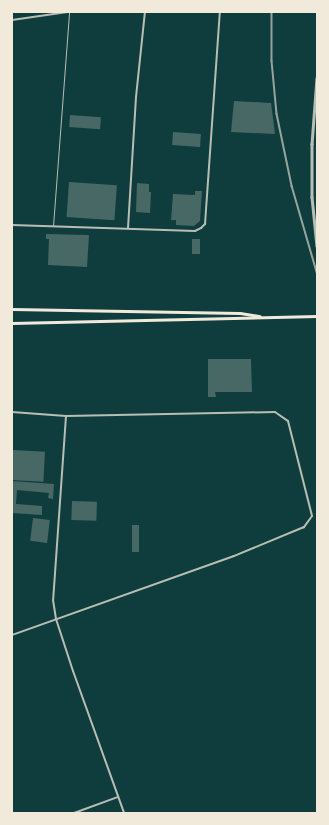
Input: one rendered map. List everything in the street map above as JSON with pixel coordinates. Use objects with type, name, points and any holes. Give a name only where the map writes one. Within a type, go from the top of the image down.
[{"type":"highway","points":[[12,309],[240,313],[267,317]]},
{"type":"highway","points":[[12,323],[317,316]]},
{"type":"street","points":[[12,20],[68,12]]},
{"type":"street","points":[[128,228],[136,97],[145,12]]},
{"type":"street","points":[[12,225],[195,231],[205,224],[220,12]]},
{"type":"street","points":[[317,78],[312,144],[312,197],[317,246]]},
{"type":"street","points":[[12,412],[66,416],[275,412],[283,416],[288,421],[312,516],[304,527],[234,556],[12,635]]},
{"type":"street","points":[[66,416],[53,600],[56,619],[124,813]]},
{"type":"street","points":[[74,813],[118,797]]},
{"type":"lane","points":[[53,227],[68,12]]},
{"type":"building","points":[[234,101],[271,103],[275,134],[231,132]]},
{"type":"building","points":[[70,115],[101,117],[100,129],[69,127]]},
{"type":"building","points":[[173,132],[201,134],[200,147],[172,145]]},
{"type":"building","points":[[69,182],[117,185],[114,220],[67,217]]},
{"type":"building","points":[[137,183],[149,184],[149,192],[151,192],[150,213],[136,212]]},
{"type":"building","points":[[195,191],[202,191],[200,221],[194,226],[176,225],[176,220],[171,220],[173,194],[195,195]]},
{"type":"building","points":[[46,234],[89,235],[87,267],[48,265],[49,239],[46,239]]},
{"type":"building","points":[[192,239],[200,239],[200,254],[192,254]]},
{"type":"building","points":[[208,359],[251,359],[252,392],[215,392],[216,397],[208,397]]},
{"type":"building","points":[[12,450],[45,452],[43,482],[12,480]]},
{"type":"building","points":[[12,481],[54,484],[53,499],[48,498],[49,493],[17,490],[16,504],[42,506],[42,515],[12,513]]},
{"type":"building","points":[[72,501],[97,502],[96,521],[71,520]]},
{"type":"building","points":[[33,518],[50,520],[47,543],[30,541]]},
{"type":"building","points":[[132,525],[139,525],[139,552],[132,552]]},
{"type":"railway","points":[[272,12],[272,61],[277,114],[292,186],[317,272]]}]
